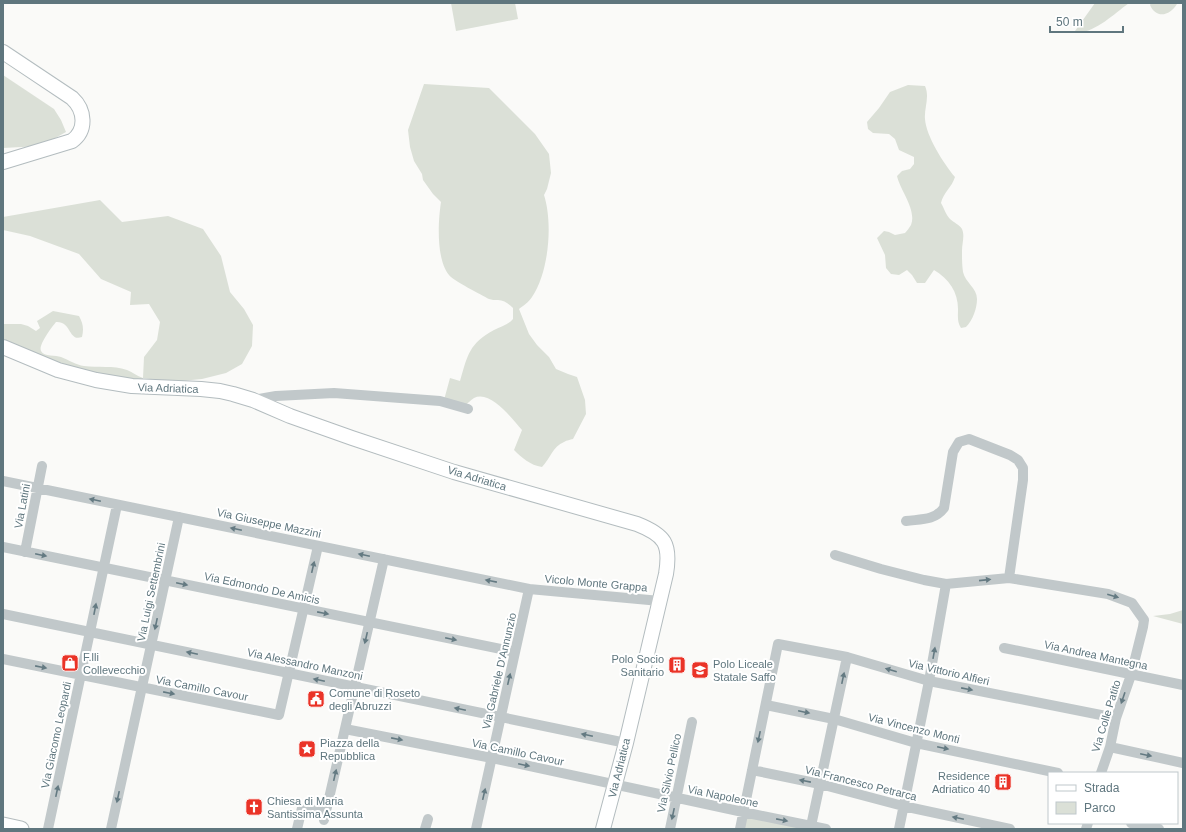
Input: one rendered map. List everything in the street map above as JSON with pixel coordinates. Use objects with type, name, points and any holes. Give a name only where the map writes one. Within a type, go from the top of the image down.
[{"type":"main road","points":[[3,52],[70,97],[78,104],[83,116],[82,128],[76,138],[3,162]]},
{"type":"main road","name":"Via Adriatica","points":[[3,347],[53,368],[96,380],[137,387],[213,390],[233,394],[253,400],[352,438],[440,467],[631,522],[646,528],[662,538],[667,550],[667,570],[626,743],[603,829]]},
{"type":"main road","points":[[3,825],[20,829]]},
{"type":"street","points":[[253,400],[276,396],[334,393],[440,401],[468,409]]},
{"type":"street","points":[[835,555],[881,570],[946,584],[1009,578],[1023,480],[1023,468],[1018,460],[1010,455],[969,439],[959,442],[953,452],[944,508],[938,515],[930,518],[906,520]]},
{"type":"street","name":"Via Latini","points":[[25,552],[42,466]]},
{"type":"street","name":"Via Giuseppe Mazzini","points":[[3,481],[529,589]]},
{"type":"street","name":"Via Giacomo Leopardi","points":[[48,829],[117,505]]},
{"type":"street","name":"Via Luigi Settembrini","points":[[111,829],[179,517]]},
{"type":"street","points":[[288,673],[318,546]]},
{"type":"street","name":"Via Edmondo De Amicis","points":[[3,547],[515,652]]},
{"type":"street","points":[[297,829],[302,808],[325,816],[384,559]]},
{"type":"street","name":"Via Colle Patito","points":[[1009,578],[1108,594],[1132,603],[1144,620],[1144,627],[1132,675],[1116,718],[1110,747],[1101,772]]},
{"type":"street","points":[[899,829],[929,681],[946,584]]},
{"type":"street","name":"Vicolo Monte Grappa","points":[[529,589],[660,601]]},
{"type":"street","name":"Via Gabriele D'Annunzio","points":[[476,829],[529,589]]},
{"type":"street","name":"Via Alessandro Manzoni","points":[[3,614],[626,743]]},
{"type":"street","name":"Via Vittorio Alfieri","points":[[766,705],[778,644],[847,657],[929,681],[1116,718]]},
{"type":"street","name":"Via Andrea Mantegna","points":[[1004,648],[1183,685]]},
{"type":"street","points":[[811,826],[847,657]]},
{"type":"street","name":"Via Camillo Cavour","points":[[3,659],[279,715],[288,673]]},
{"type":"street","points":[[740,829],[766,705]]},
{"type":"street","name":"Via Vincenzo Monti","points":[[766,705],[834,719],[916,742],[1053,772]]},
{"type":"street","name":"Via Silvio Pellico","points":[[670,829],[692,722]]},
{"type":"street","name":"Via Camillo Cavour","points":[[345,729],[492,758],[615,785]]},
{"type":"street","points":[[1110,747],[1183,763]]},
{"type":"street","name":"Via Francesco Petrarca","points":[[752,770],[820,784],[903,806],[1010,829]]},
{"type":"street","name":"Via Napoleone","points":[[615,785],[826,829]]},
{"type":"street","points":[[1136,824],[1159,829]]},
{"type":"green space","points":[[451,3],[515,3],[518,19],[456,31]]},
{"type":"green space","points":[[1095,3],[1129,3],[1099,26],[1085,32],[1078,33],[1075,31]]},
{"type":"green space","points":[[1151,3],[1177,4],[1171,11],[1159,14],[1150,5]]},
{"type":"green space","points":[[3,75],[54,109],[66,132],[41,146],[3,148]]},
{"type":"green space","points":[[424,84],[489,88],[535,134],[549,154],[551,173],[544,195],[547,206],[549,233],[546,261],[538,287],[528,302],[519,309],[529,334],[549,357],[556,369],[577,377],[585,400],[586,414],[573,439],[565,441],[557,446],[542,467],[526,461],[514,450],[522,430],[501,407],[494,402],[487,398],[481,397],[474,398],[464,406],[444,400],[450,378],[460,381],[465,364],[474,345],[486,335],[511,321],[513,319],[513,308],[504,301],[489,299],[461,284],[449,275],[445,268],[442,260],[439,240],[441,202],[423,180],[422,174],[414,161],[410,147],[408,130]]},
{"type":"green space","points":[[908,85],[925,86],[927,94],[925,115],[926,126],[941,157],[955,177],[941,203],[949,217],[962,229],[963,272],[964,276],[973,288],[977,299],[974,314],[966,327],[961,328],[960,326],[956,297],[952,286],[944,278],[934,270],[925,283],[917,283],[907,270],[899,275],[891,274],[886,268],[885,255],[877,238],[884,231],[895,235],[905,233],[911,225],[912,213],[897,176],[902,171],[910,169],[914,164],[914,157],[899,150],[895,139],[889,134],[873,133],[868,129],[867,122],[890,92]]},
{"type":"green space","points":[[100,200],[122,222],[168,216],[203,229],[221,256],[230,292],[244,309],[253,325],[252,346],[242,364],[226,373],[202,379],[171,382],[143,378],[144,357],[157,340],[160,322],[149,304],[130,305],[131,292],[101,279],[79,254],[30,236],[3,230],[3,217]]},
{"type":"green space","points":[[53,311],[79,316],[83,326],[82,337],[74,337],[65,325],[56,322],[46,336],[41,351],[47,355],[61,357],[75,364],[89,367],[122,368],[143,378],[142,386],[119,383],[3,346],[3,324],[21,324],[36,331],[40,328],[37,321]]},
{"type":"green space","points":[[1183,610],[1183,624],[1153,616],[1170,614]]},
{"type":"green space","points":[[744,815],[814,829],[742,829]]},
{"type":"place","name":"F.lli Collevecchio","points":[[70,663]]},
{"type":"place","name":"Polo Socio Sanitario","points":[[677,665]]},
{"type":"place","name":"Polo Liceale Statale Saffo","points":[[700,670]]},
{"type":"place","name":"Comune di Roseto degli Abruzzi","points":[[316,699]]},
{"type":"place","name":"Piazza della Repubblica","points":[[307,749]]},
{"type":"place","name":"Residence Adriatico 40","points":[[1003,782]]},
{"type":"place","name":"Chiesa di Maria Santissima Assunta","points":[[254,807]]}]
